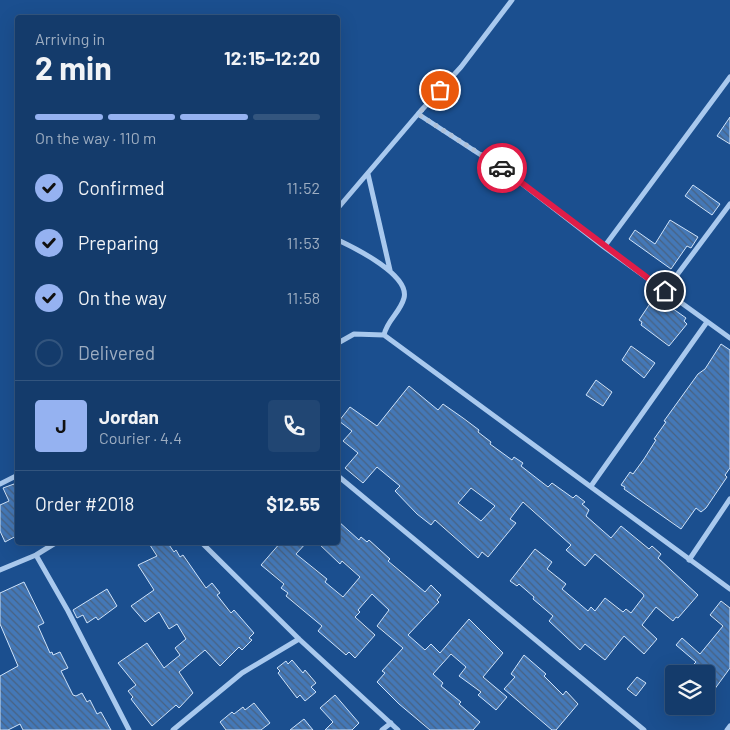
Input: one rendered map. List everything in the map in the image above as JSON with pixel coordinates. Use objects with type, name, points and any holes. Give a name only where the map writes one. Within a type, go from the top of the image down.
[{"type":"street","points":[[340,206],[461,66],[512,0]]},
{"type":"street","points":[[604,247],[730,77]]},
{"type":"street","points":[[418,114],[508,172],[604,247],[730,338]]},
{"type":"street","points":[[368,174],[390,271]]},
{"type":"street","points":[[665,291],[730,204]]},
{"type":"street","points":[[340,241],[390,271],[398,280],[404,296],[400,308],[385,326],[384,335]]},
{"type":"street","points":[[591,486],[708,322]]},
{"type":"street","points":[[340,342],[354,334],[384,335],[730,589]]},
{"type":"street","points":[[0,476],[2,484],[15,477]]},
{"type":"street","points":[[340,478],[644,730]]},
{"type":"street","points":[[689,560],[730,500]]},
{"type":"street","points":[[0,570],[36,555],[52,545]]},
{"type":"street","points":[[204,545],[298,639],[398,730]]},
{"type":"street","points":[[36,555],[68,611],[128,730]]},
{"type":"street","points":[[173,730],[242,673],[298,639]]},
{"type":"street","points":[[382,730],[390,723]]},
{"type":"street","points":[[727,730],[730,726]]},
{"type":"building","points":[[730,117],[730,144],[717,136]]},
{"type":"building","points":[[693,185],[720,204],[712,215],[685,196]]},
{"type":"building","points":[[670,220],[698,237],[691,248],[687,246],[671,269],[629,239],[635,230],[655,244]]},
{"type":"building","points":[[655,296],[686,318],[684,321],[687,324],[669,346],[641,325],[642,322],[639,320]]},
{"type":"building","points":[[721,344],[730,350],[730,468],[725,475],[727,477],[706,508],[701,512],[696,508],[681,529],[621,485],[630,472],[633,474],[644,459],[656,440],[654,439],[666,422],[664,421],[698,374],[705,369]]},
{"type":"building","points":[[631,346],[655,363],[644,378],[622,360]]},
{"type":"building","points":[[596,380],[612,392],[603,406],[586,395]]},
{"type":"building","points":[[409,386],[438,410],[443,404],[479,430],[478,432],[491,442],[490,444],[512,460],[514,457],[523,463],[521,466],[548,487],[552,483],[573,498],[576,495],[585,502],[582,504],[589,510],[586,516],[611,538],[621,526],[649,549],[652,546],[661,554],[658,558],[698,595],[678,618],[676,617],[673,621],[656,607],[642,625],[657,639],[644,654],[624,636],[605,660],[585,644],[580,650],[549,621],[553,616],[533,599],[534,597],[519,584],[517,586],[510,581],[535,549],[552,562],[547,569],[566,584],[562,589],[588,611],[591,607],[595,611],[605,598],[623,612],[626,609],[631,613],[644,596],[643,594],[595,554],[585,566],[566,550],[571,545],[523,502],[510,519],[516,523],[488,557],[482,552],[478,558],[435,520],[431,525],[417,514],[395,491],[400,486],[377,467],[363,483],[345,468],[358,453],[343,441],[352,431],[340,420],[350,407],[377,426]],"holes":[[[471,488],[495,506],[481,521],[458,503]]]},
{"type":"building","points":[[14,484],[15,486],[15,537],[5,542],[0,531],[0,505],[9,501],[3,488]]},
{"type":"building","points":[[340,523],[359,540],[361,537],[367,542],[369,540],[390,559],[388,561],[425,592],[431,585],[441,595],[437,600],[439,602],[408,635],[425,650],[431,644],[440,653],[469,619],[503,653],[483,677],[507,697],[496,710],[478,695],[481,692],[459,676],[466,667],[451,654],[433,674],[443,683],[441,686],[461,702],[459,704],[480,722],[473,730],[430,730],[399,704],[377,682],[385,673],[382,671],[403,648],[377,626],[389,610],[372,594],[358,610],[360,612],[355,617],[375,635],[355,658],[349,652],[346,655],[318,631],[322,626],[286,596],[288,593],[281,588],[284,584],[261,565],[278,545],[304,545],[296,554],[327,579],[325,582],[343,597],[360,577],[342,561],[340,564],[320,545],[340,545]]},
{"type":"building","points":[[150,545],[169,545],[174,552],[176,550],[180,557],[183,555],[206,588],[212,583],[220,593],[217,595],[231,613],[234,610],[254,633],[249,638],[252,640],[242,650],[239,647],[220,666],[205,650],[179,672],[193,693],[179,708],[176,705],[152,726],[131,699],[133,697],[128,691],[136,685],[118,663],[147,643],[164,668],[180,655],[175,648],[186,639],[177,624],[169,629],[159,612],[145,622],[131,606],[154,590],[138,565],[157,556]]},
{"type":"building","points":[[24,582],[44,623],[38,626],[50,653],[52,652],[53,655],[60,652],[68,668],[61,671],[73,695],[76,696],[82,693],[87,702],[90,700],[97,714],[101,712],[111,730],[23,730],[20,724],[8,730],[0,730],[0,676],[18,666],[0,624],[0,593]]},
{"type":"building","points":[[107,589],[117,606],[98,620],[96,617],[87,623],[83,615],[77,618],[73,610]]},
{"type":"building","points":[[721,601],[730,608],[730,668],[715,689],[715,665],[693,665],[696,662],[676,645],[682,638],[700,654],[723,626],[710,615]]},
{"type":"building","points":[[524,655],[546,674],[544,676],[563,695],[566,691],[578,704],[556,730],[552,730],[504,689],[515,677],[511,674]]},
{"type":"building","points":[[292,660],[303,673],[305,670],[316,683],[311,687],[316,692],[305,701],[300,695],[297,698],[278,673],[280,671],[277,668],[286,661],[288,664]]},
{"type":"building","points":[[637,677],[646,683],[636,696],[627,689]]},
{"type":"building","points":[[335,695],[359,723],[352,730],[325,730],[333,722],[320,708]]},
{"type":"building","points":[[254,703],[270,723],[261,730],[226,730],[220,722],[232,712],[234,714],[243,707],[245,710]]},
{"type":"building","points":[[304,719],[313,730],[290,730]]},
{"type":"way so far","points":[[440,90],[418,114],[502,168]]},
{"type":"route","points":[[502,168],[604,247],[665,291]]}]
